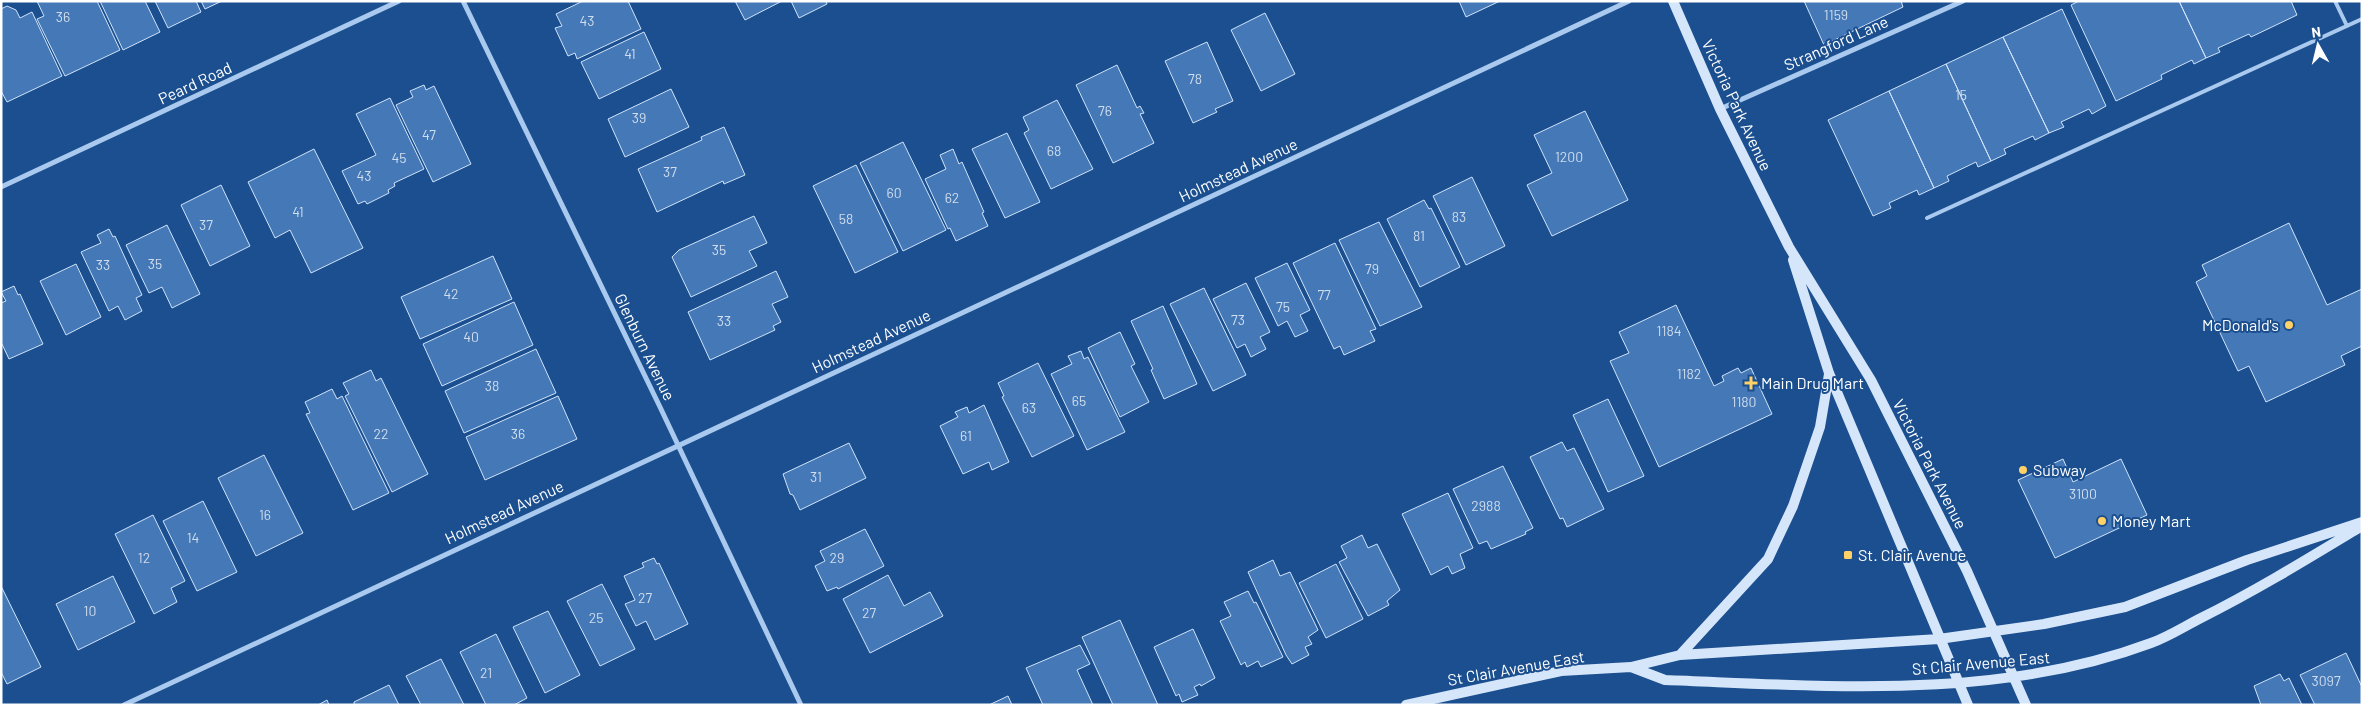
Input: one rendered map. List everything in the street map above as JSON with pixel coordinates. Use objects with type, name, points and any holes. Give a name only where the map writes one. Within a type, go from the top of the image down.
[{"type":"main road","name":"Victoria Park Avenue","points":[[1673,1],[1720,109],[1789,247],[1871,380],[1967,571],[2026,705]]},
{"type":"main road","name":"Victoria Park Avenue","points":[[1789,247],[1829,373],[1968,705]]},
{"type":"main road","points":[[1680,655],[1768,559],[1793,506],[1820,427],[1829,373]]},
{"type":"main road","name":"St Clair Avenue East","points":[[1406,705],[1427,698],[1561,671],[1631,667],[1680,655],[1939,639],[1994,632],[2125,607],[2247,560],[2362,522]]},
{"type":"main road","name":"St Clair Avenue East","points":[[1631,667],[1665,680],[1850,686],[1958,683],[2014,678],[2060,671],[2152,643],[2259,589],[2362,526]]},
{"type":"street","name":"Peard Road","points":[[1,187],[398,1]]},
{"type":"street","name":"Glenburn Avenue","points":[[463,1],[679,446],[801,705]]},
{"type":"street","name":"Holmstead Avenue","points":[[124,705],[1629,1]]},
{"type":"street","name":"Strangford Lane","points":[[1720,109],[1963,1]]},
{"type":"lane","points":[[2335,1],[2347,26]]},
{"type":"lane","points":[[1927,218],[2362,19]]},
{"type":"building","points":[[37,1],[97,1],[120,50],[65,76],[37,19],[44,16]]},
{"type":"building","points":[[100,1],[145,1],[160,32],[123,50]]},
{"type":"building","points":[[155,1],[196,1],[201,12],[168,28]]},
{"type":"building","points":[[201,1],[222,1],[205,9]]},
{"type":"building","points":[[583,1],[628,1],[641,29],[577,59],[575,53],[568,56],[555,28],[562,26],[556,14]]},
{"type":"building","points":[[735,1],[782,1],[745,20]]},
{"type":"building","points":[[791,1],[826,1],[827,4],[799,18]]},
{"type":"building","points":[[1459,1],[1500,1],[1466,17]]},
{"type":"building","points":[[1804,1],[1901,1],[1903,7],[1824,45]]},
{"type":"building","points":[[2079,1],[2179,1],[2206,58],[2194,64],[2192,60],[2161,75],[2162,79],[2116,101],[2071,5]]},
{"type":"building","points":[[2179,1],[2291,1],[2297,15],[2251,37],[2249,34],[2218,48],[2220,52],[2206,58]]},
{"type":"building","points":[[7,6],[16,10],[20,18],[32,12],[62,76],[7,102],[1,91],[1,9]]},
{"type":"building","points":[[2062,9],[2106,106],[2092,114],[2089,109],[2061,122],[2064,127],[2049,133],[2003,37]]},
{"type":"building","points":[[1265,13],[1295,74],[1261,91],[1231,30]]},
{"type":"building","points":[[644,32],[661,69],[599,99],[581,62]]},
{"type":"building","points":[[2003,37],[2049,133],[2035,140],[2033,136],[2004,149],[2006,154],[1991,161],[1946,64]]},
{"type":"building","points":[[1207,42],[1233,101],[1215,109],[1217,112],[1193,123],[1165,61]]},
{"type":"building","points":[[1946,64],[1991,161],[1978,167],[1976,162],[1947,176],[1949,181],[1934,188],[1889,91]]},
{"type":"building","points":[[1117,65],[1137,108],[1140,106],[1144,113],[1140,114],[1154,143],[1113,163],[1076,85]]},
{"type":"building","points":[[424,85],[426,90],[434,86],[471,164],[433,182],[396,105],[413,97],[410,91]]},
{"type":"building","points":[[671,89],[689,127],[625,157],[608,119]]},
{"type":"building","points":[[1889,91],[1934,188],[1919,195],[1917,190],[1889,203],[1891,208],[1873,216],[1828,120]]},
{"type":"building","points":[[390,98],[424,169],[394,183],[395,186],[388,190],[389,193],[367,204],[365,201],[358,204],[342,171],[376,155],[356,114]]},
{"type":"building","points":[[1057,100],[1093,169],[1051,189],[1024,133],[1029,130],[1023,117]]},
{"type":"building","points":[[1585,111],[1628,200],[1552,236],[1527,185],[1552,173],[1534,135]]},
{"type":"building","points":[[724,127],[745,175],[724,184],[723,181],[657,212],[638,169],[702,140],[701,137]]},
{"type":"building","points":[[1007,133],[1040,202],[1005,218],[972,149]]},
{"type":"building","points":[[903,142],[946,230],[903,251],[860,163]]},
{"type":"building","points":[[314,149],[363,248],[311,273],[290,230],[275,238],[248,182]]},
{"type":"building","points":[[953,149],[959,164],[962,162],[984,212],[982,213],[988,226],[956,241],[950,228],[948,229],[925,179],[946,169],[940,155]]},
{"type":"building","points":[[856,165],[898,252],[855,273],[813,186]]},
{"type":"building","points":[[1472,177],[1505,246],[1466,265],[1433,196]]},
{"type":"building","points":[[221,185],[250,246],[210,266],[181,205]]},
{"type":"building","points":[[1424,200],[1429,209],[1431,208],[1460,267],[1420,287],[1387,219]]},
{"type":"building","points":[[754,216],[767,243],[749,251],[757,266],[691,297],[672,257],[679,250]]},
{"type":"building","points":[[1379,222],[1422,307],[1380,326],[1339,240]]},
{"type":"building","name":"McDonald's","points":[[2289,223],[2327,305],[2362,289],[2362,346],[2341,356],[2345,365],[2266,402],[2249,366],[2238,371],[2196,282],[2207,276],[2202,265]]},
{"type":"building","points":[[167,225],[200,294],[172,308],[162,287],[149,293],[126,245]]},
{"type":"building","points":[[109,229],[113,237],[115,236],[142,295],[136,298],[142,311],[125,320],[118,306],[109,311],[81,252],[101,243],[97,235]]},
{"type":"building","points":[[1335,243],[1376,329],[1370,331],[1375,341],[1344,355],[1340,346],[1334,349],[1293,263]]},
{"type":"building","points":[[493,256],[512,299],[420,339],[401,297]]},
{"type":"building","points":[[1287,263],[1310,310],[1300,315],[1308,331],[1295,337],[1287,321],[1278,326],[1255,278]]},
{"type":"building","points":[[76,264],[101,317],[66,335],[40,281]]},
{"type":"building","points":[[776,271],[788,297],[772,304],[781,322],[773,326],[775,330],[710,360],[688,312]]},
{"type":"building","points":[[1246,283],[1270,332],[1260,337],[1266,349],[1251,357],[1245,344],[1237,348],[1213,299]]},
{"type":"building","points":[[14,286],[18,295],[20,294],[43,344],[9,359],[1,342],[1,303],[6,301],[1,292]]},
{"type":"building","points":[[1204,288],[1246,375],[1213,391],[1170,304]]},
{"type":"building","points":[[514,302],[533,345],[442,386],[423,344]]},
{"type":"building","points":[[1676,305],[1714,386],[1724,381],[1722,376],[1738,368],[1741,373],[1751,368],[1772,414],[1659,467],[1610,361],[1629,353],[1619,332]]},
{"type":"building","points":[[1163,306],[1197,384],[1164,399],[1151,370],[1153,369],[1131,321]]},
{"type":"building","points":[[1120,332],[1135,364],[1131,366],[1149,402],[1120,417],[1088,348]]},
{"type":"building","points":[[536,349],[556,393],[464,433],[445,391]]},
{"type":"building","points":[[1081,351],[1084,359],[1088,357],[1125,432],[1087,450],[1051,374],[1072,364],[1068,356]]},
{"type":"building","points":[[1038,363],[1074,436],[1032,457],[1002,397],[1004,396],[998,383]]},
{"type":"building","points":[[371,370],[376,381],[381,378],[428,474],[392,492],[345,396],[349,394],[343,383]]},
{"type":"building","points":[[332,389],[337,399],[342,396],[389,493],[353,510],[306,414],[310,413],[305,402]]},
{"type":"building","points":[[558,396],[577,439],[485,480],[466,437]]},
{"type":"building","points":[[1608,399],[1644,476],[1608,492],[1573,415]]},
{"type":"building","points":[[984,405],[1009,462],[992,470],[989,462],[963,474],[940,426],[958,417],[955,412],[967,407],[969,413]]},
{"type":"building","points":[[1562,442],[1567,451],[1574,448],[1604,509],[1567,527],[1563,518],[1560,519],[1530,457]]},
{"type":"building","points":[[849,443],[866,478],[800,510],[793,495],[790,494],[783,474]]},
{"type":"building","points":[[264,455],[303,533],[256,556],[218,478]]},
{"type":"building","points":[[2063,459],[2073,482],[2121,459],[2147,515],[2055,558],[2018,480]]},
{"type":"building","points":[[1503,466],[1533,528],[1525,532],[1526,534],[1491,549],[1487,541],[1479,544],[1453,489]]},
{"type":"building","points":[[1448,493],[1473,548],[1460,554],[1465,568],[1452,574],[1448,566],[1431,575],[1402,514]]},
{"type":"building","points":[[203,501],[237,572],[197,591],[163,521]]},
{"type":"building","points":[[153,515],[185,581],[171,588],[177,602],[154,614],[115,534]]},
{"type":"building","points":[[865,529],[884,566],[838,589],[837,587],[827,591],[815,566],[825,561],[820,551]]},
{"type":"building","points":[[1362,535],[1368,548],[1377,544],[1400,590],[1387,601],[1389,605],[1368,616],[1339,562],[1347,558],[1341,546]]},
{"type":"building","points":[[654,558],[657,564],[659,563],[688,624],[655,640],[646,621],[636,626],[625,604],[635,600],[624,576],[644,567],[642,563]]},
{"type":"building","points":[[1273,560],[1280,576],[1290,572],[1318,630],[1308,637],[1312,644],[1305,647],[1309,655],[1292,664],[1286,655],[1248,572]]},
{"type":"building","points":[[1336,564],[1363,619],[1326,638],[1299,583]]},
{"type":"building","points":[[888,575],[904,606],[930,592],[943,616],[870,653],[843,599]]},
{"type":"building","points":[[113,576],[135,622],[78,650],[56,604]]},
{"type":"building","points":[[602,584],[635,649],[600,666],[567,601]]},
{"type":"building","points":[[1,586],[41,667],[7,684],[1,672]]},
{"type":"building","points":[[1248,591],[1254,603],[1256,602],[1283,657],[1261,667],[1258,661],[1247,667],[1245,662],[1241,665],[1220,621],[1231,616],[1224,602]]},
{"type":"building","points":[[548,611],[580,675],[545,693],[513,627]]},
{"type":"building","points":[[1120,620],[1158,705],[1113,705],[1082,637]]},
{"type":"building","points":[[1193,629],[1215,678],[1201,686],[1200,684],[1194,687],[1198,695],[1182,702],[1179,694],[1176,696],[1154,647]]},
{"type":"building","points":[[496,634],[527,698],[514,705],[486,705],[460,652]]},
{"type":"building","points":[[1080,645],[1090,664],[1077,670],[1093,705],[1043,705],[1026,668]]},
{"type":"building","points":[[2346,653],[2362,687],[2362,705],[2315,705],[2300,675]]},
{"type":"building","points":[[441,659],[464,705],[421,705],[406,676]]},
{"type":"building","points":[[2280,674],[2284,681],[2289,678],[2302,705],[2261,705],[2254,686]]},
{"type":"building","points":[[389,685],[399,705],[354,705],[354,702]]},
{"type":"building","points":[[1008,696],[1012,705],[989,705]]},
{"type":"building","points":[[327,700],[329,705],[318,705]]},
{"type":"place","name":"McDonald's","points":[[2289,325]]},
{"type":"place","name":"Main Drug Mart","points":[[1751,383]]},
{"type":"place","name":"Subway","points":[[2023,470]]},
{"type":"place","name":"Money Mart","points":[[2102,521]]},
{"type":"place","name":"St. Clair Avenue","points":[[1848,555]]}]
